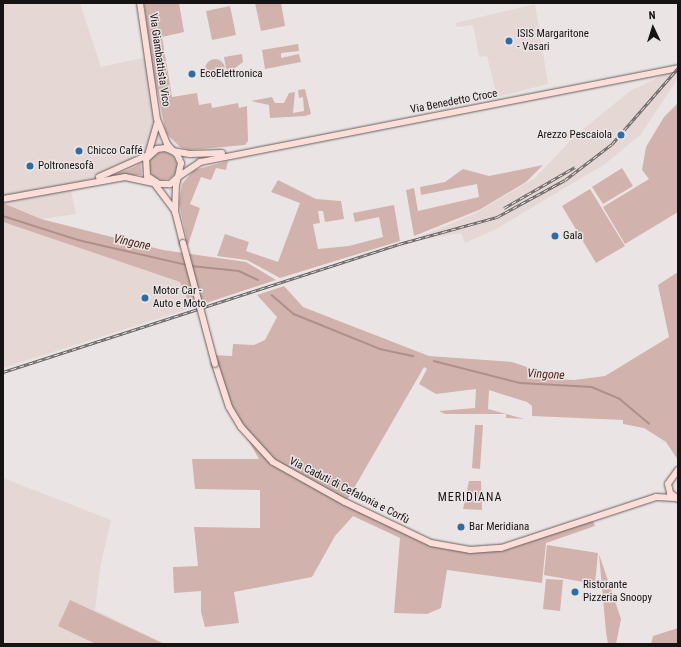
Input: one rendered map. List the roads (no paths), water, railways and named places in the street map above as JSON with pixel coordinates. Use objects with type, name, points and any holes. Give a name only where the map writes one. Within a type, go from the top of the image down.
[{"type":"street","name":"Via Giambattista Vico","points":[[140,3],[157,119],[173,151]]},
{"type":"street","name":"Via Benedetto Croce","points":[[3,199],[81,183],[125,177],[165,185],[200,162],[234,153],[678,68]]},
{"type":"street","name":"Via Giambattista Vico","points":[[148,155],[157,119]]},
{"type":"street","name":"Via Benedetto Croce","points":[[81,183],[148,155],[161,148],[173,151],[234,153]]},
{"type":"street","points":[[173,151],[181,163],[178,177]]},
{"type":"street","points":[[148,155],[145,171],[154,183]]},
{"type":"street","name":"Via Caduti di Cefalonia e Corfù","points":[[178,177],[175,212],[215,364],[230,407],[241,427],[273,462],[345,502],[431,543],[470,550],[501,548],[656,497],[676,498]]},
{"type":"street","name":"Via Caduti di Cefalonia e Corfù","points":[[154,183],[175,212]]},
{"type":"street","name":"Via Caduti di Cefalonia e Corfù","points":[[656,497],[678,470]]},
{"type":"street","points":[[668,484],[676,498]]},
{"type":"waterway","name":"Vingone","points":[[3,216],[78,240],[187,265]]},
{"type":"waterway","name":"Vingone","points":[[191,266],[239,271],[258,280]]},
{"type":"waterway","name":"Vingone","points":[[272,295],[294,314],[380,349],[413,356]]},
{"type":"waterway","name":"Vingone","points":[[434,361],[520,383],[592,387],[620,399],[649,423]]},
{"type":"railway","points":[[3,372],[399,244],[497,217],[565,180],[612,144],[678,68]]},
{"type":"railway","points":[[504,208],[575,167]]},
{"type":"place","name":"ISIS Margaritone - Vasari","points":[[509,41]]},
{"type":"place","name":"EcoElettronica","points":[[192,74]]},
{"type":"place","name":"Arezzo Pescaiola","points":[[621,135]]},
{"type":"place","name":"Chicco Caffé","points":[[79,151]]},
{"type":"place","name":"Poltronesofà","points":[[30,166]]},
{"type":"place","name":"Gala","points":[[555,236]]},
{"type":"place","name":"Motor Car - Auto e Moto","points":[[145,298]]},
{"type":"place","name":"Bar Meridiana","points":[[461,527]]},
{"type":"place","name":"Ristorante Pizzeria Snoopy","points":[[575,592]]},
{"type":"district","name":"MERIDIANA","points":[[470,498]]}]
